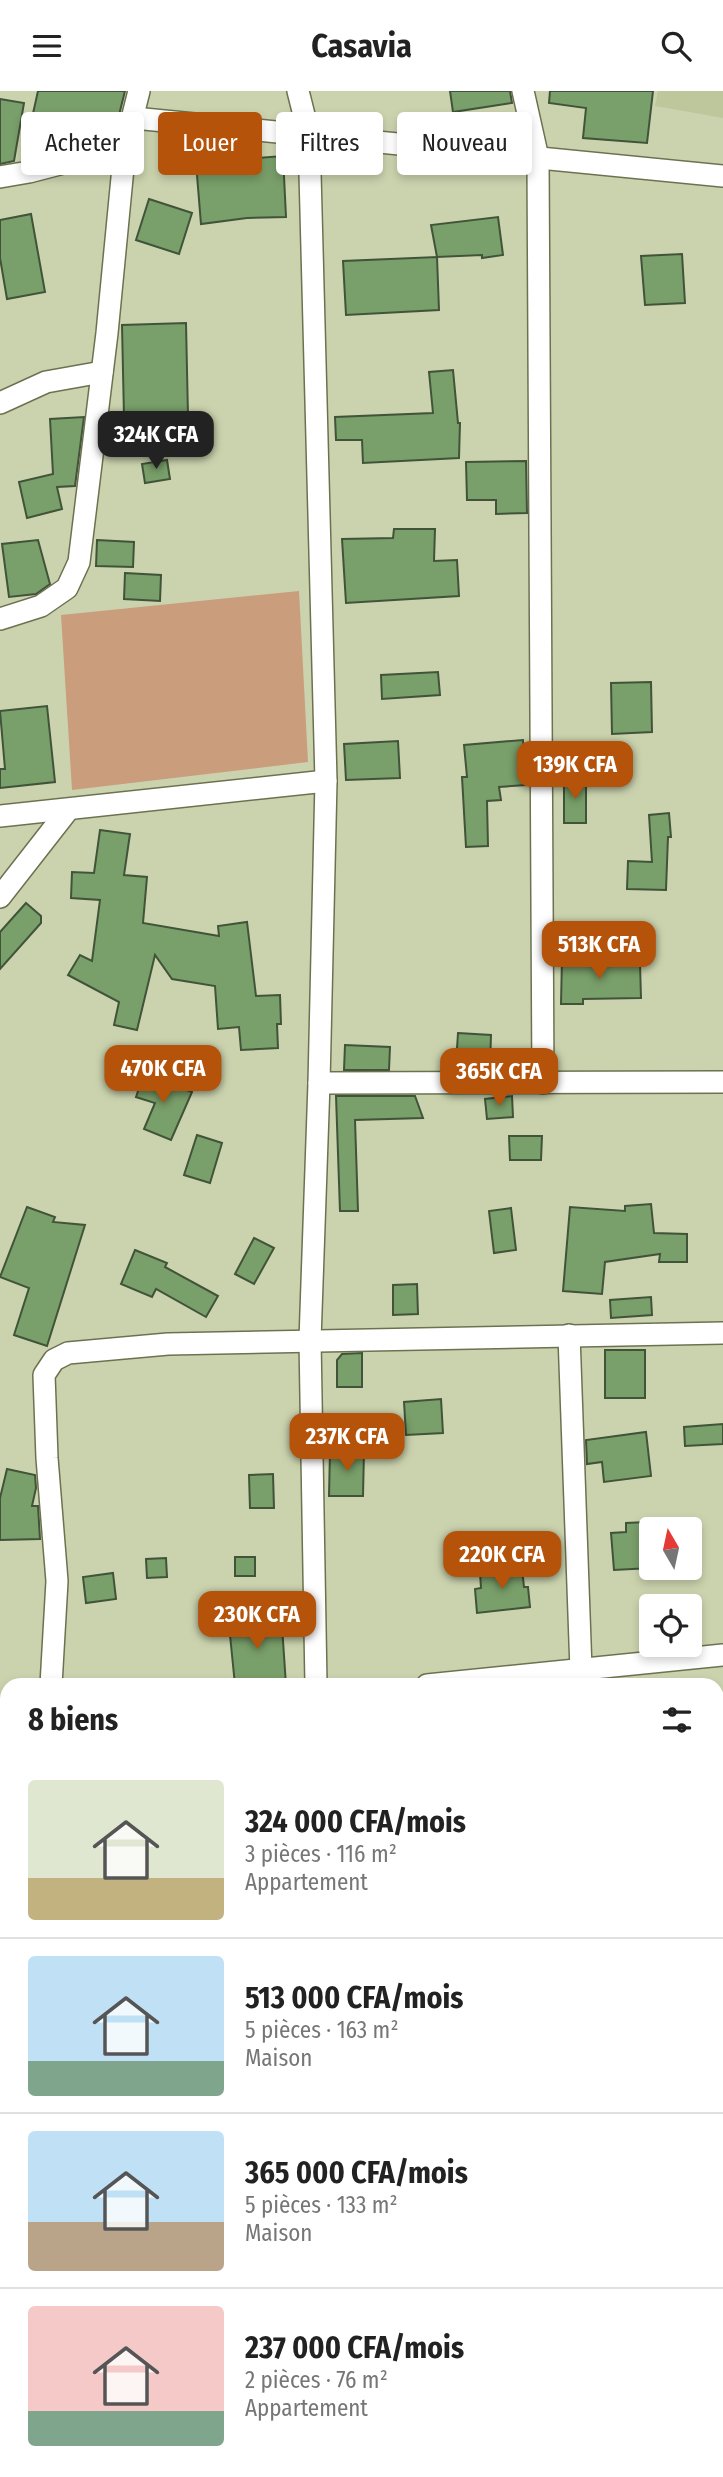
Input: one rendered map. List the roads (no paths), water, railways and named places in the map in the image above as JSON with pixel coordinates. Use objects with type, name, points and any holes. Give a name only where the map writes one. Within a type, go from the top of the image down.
[{"type":"street","points":[[135,112],[139,91]]},
{"type":"street","points":[[298,91],[303,112]]},
{"type":"street","points":[[523,91],[538,158],[543,1083]]},
{"type":"street","points":[[144,119],[276,132]]},
{"type":"street","points":[[383,142],[723,176]]},
{"type":"street","points":[[0,177],[21,173]]},
{"type":"street","points":[[0,618],[41,606],[59,594],[67,588],[79,562],[122,175]]},
{"type":"street","points":[[310,175],[326,781],[310,1340],[316,1678]]},
{"type":"street","points":[[0,403],[46,382],[102,372]]},
{"type":"street","points":[[0,816],[326,781]]},
{"type":"street","points":[[0,897],[68,810]]},
{"type":"street","points":[[319,1083],[723,1082]]},
{"type":"street","points":[[51,1678],[57,1581],[47,1458],[44,1375],[54,1360],[68,1353],[168,1344],[723,1333]]},
{"type":"street","points":[[569,1335],[581,1669]]},
{"type":"street","points":[[515,1678],[723,1655]]}]
